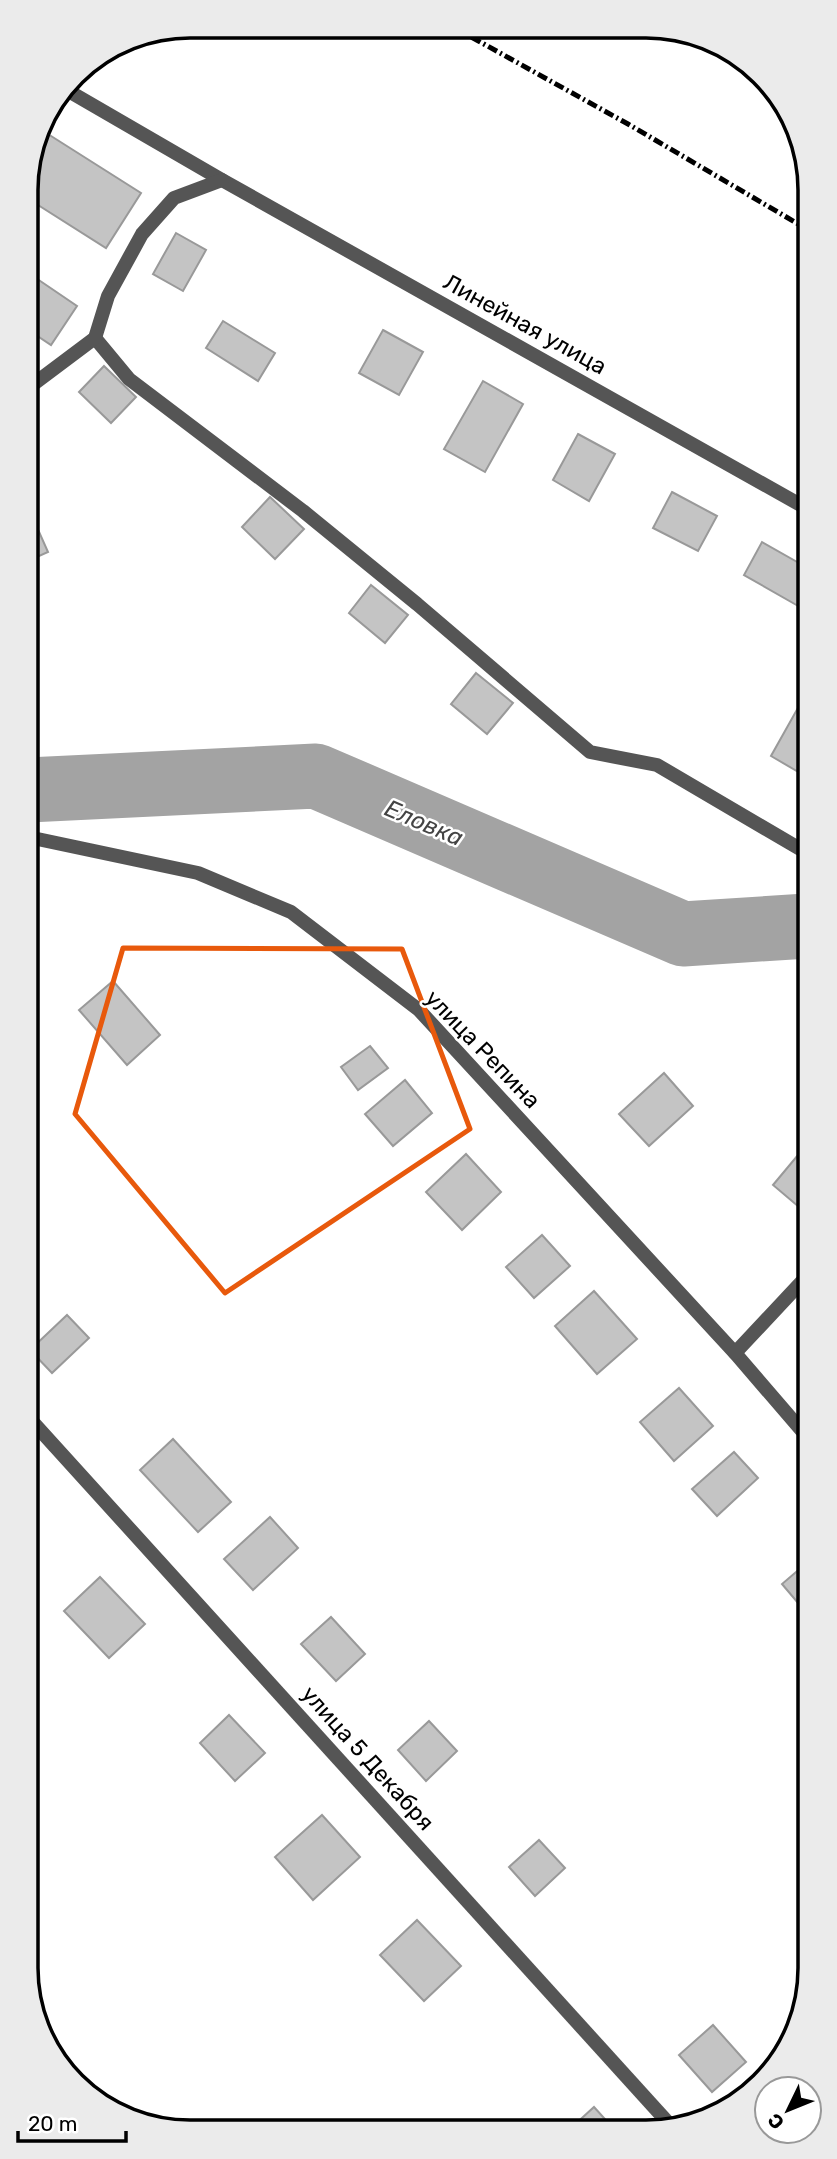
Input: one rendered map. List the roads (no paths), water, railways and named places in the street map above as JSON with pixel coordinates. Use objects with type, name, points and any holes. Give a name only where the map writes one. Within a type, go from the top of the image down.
[{"type":"street","name":"Линейная улица","points":[[74,94],[799,504]]},
{"type":"street","points":[[39,380],[95,338],[108,296],[142,234],[174,198],[222,180]]},
{"type":"street","points":[[95,338],[129,379],[303,511],[590,752],[657,765],[799,848]]},
{"type":"street","name":"улица Репина","points":[[39,839],[198,873],[291,912],[419,1010],[735,1353],[798,1427]]},
{"type":"street","points":[[735,1353],[798,1285]]},
{"type":"street","name":"улица 5 Декабря","points":[[38,1428],[665,2119]]},
{"type":"waterway","name":"Еловка","points":[[39,789],[316,776],[683,934],[799,927]]},
{"type":"railway","points":[[473,38],[628,124],[799,224]]}]
